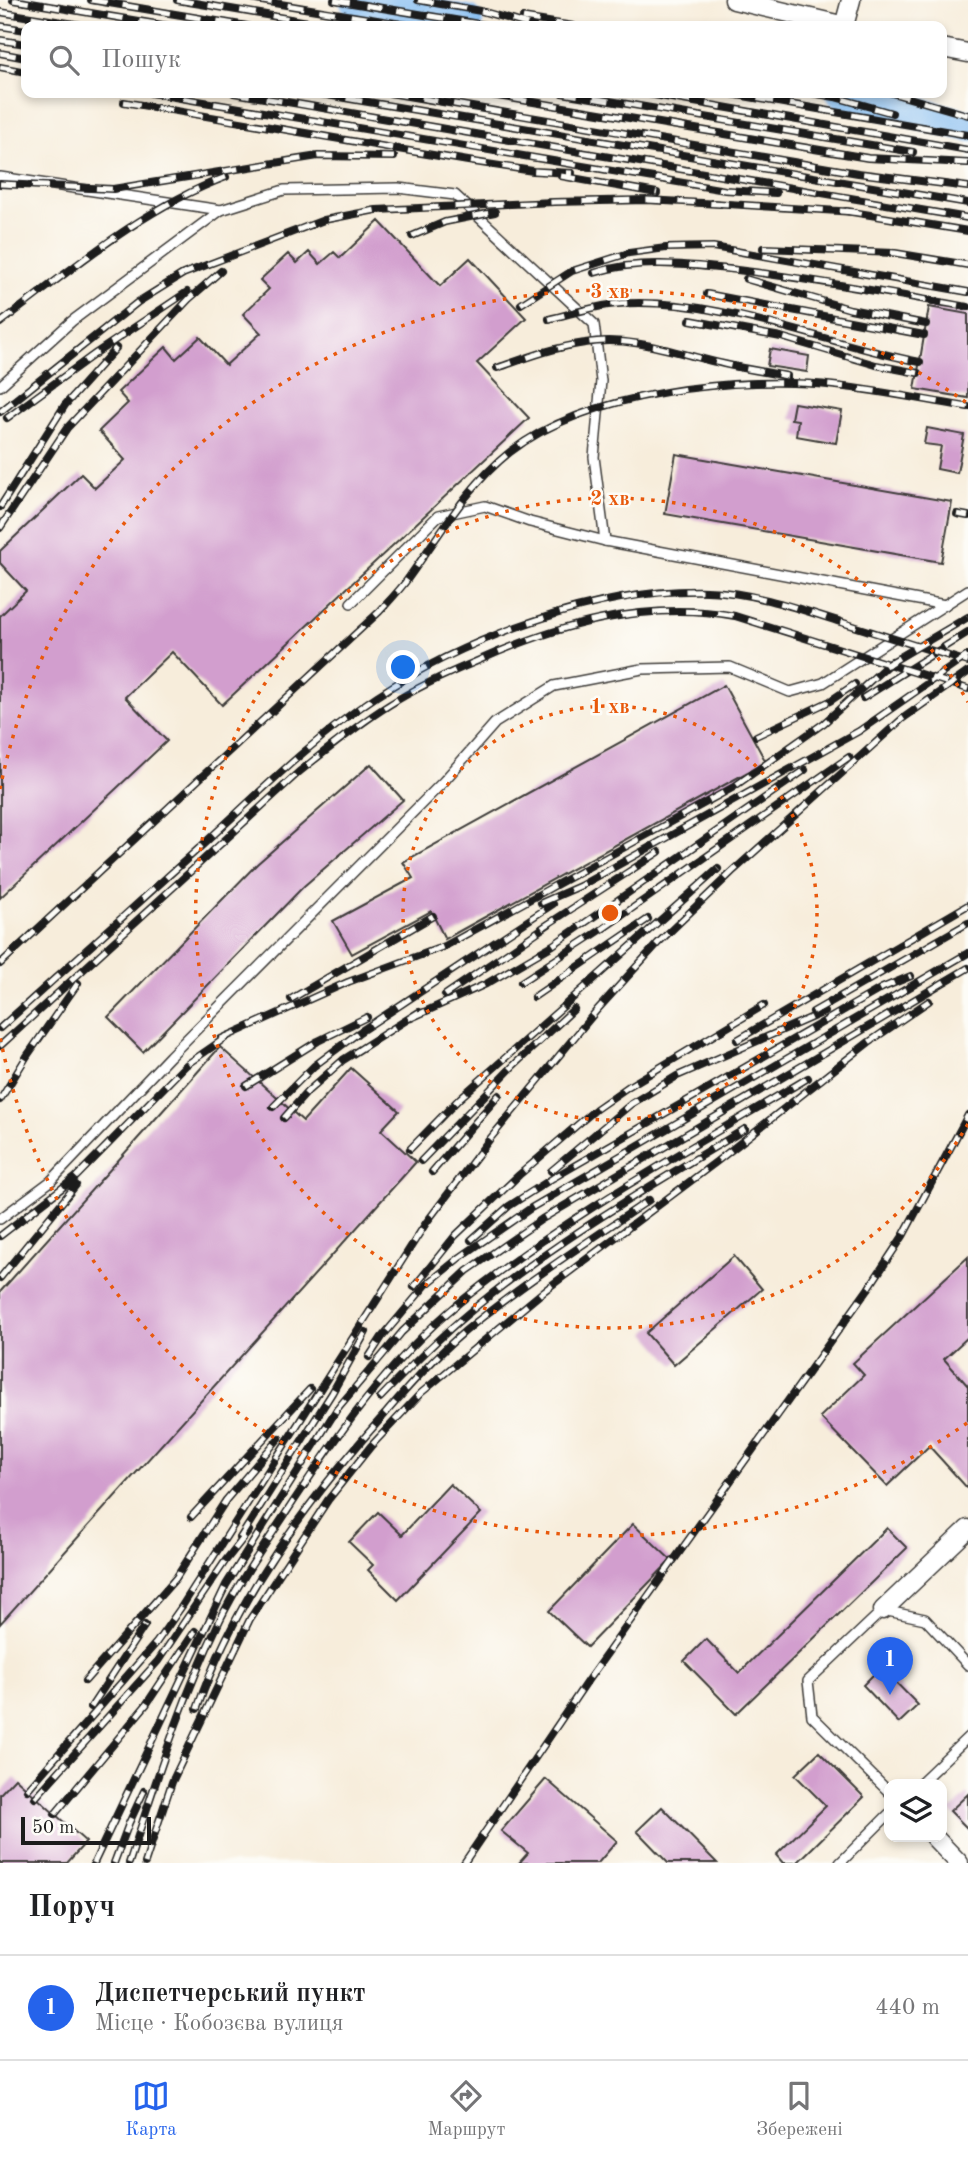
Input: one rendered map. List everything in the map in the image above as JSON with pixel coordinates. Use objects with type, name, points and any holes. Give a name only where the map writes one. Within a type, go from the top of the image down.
[{"type":"street","points":[[734,0],[824,21]]},
{"type":"street","points":[[846,21],[851,0]]},
{"type":"street","points":[[947,49],[968,53]]},
{"type":"street","points":[[883,1610],[968,1529]]},
{"type":"street","points":[[939,1842],[959,1863]]},
{"type":"lane","points":[[0,177],[221,210]]},
{"type":"lane","points":[[0,386],[72,321],[221,210],[284,190],[398,188],[455,195],[594,324],[601,381],[594,457],[605,541]]},
{"type":"lane","points":[[351,603],[438,516],[485,506],[530,522],[605,541],[945,605]]},
{"type":"lane","points":[[0,1219],[51,1181],[170,1056],[443,782],[495,723],[554,686],[642,669],[730,667],[790,692],[823,683],[968,590]]},
{"type":"lane","points":[[884,1787],[813,1716],[808,1681],[883,1610],[925,1619],[968,1665]]},
{"type":"lane","points":[[924,1779],[968,1737]]},
{"type":"lane","points":[[840,1863],[884,1819]]},
{"type":"building","points":[[379,221],[440,286],[470,258],[526,318],[477,363],[529,418],[222,705],[172,652],[125,697],[167,741],[0,898],[0,616],[26,591],[0,563],[0,551],[81,474],[95,488],[125,460],[99,431],[128,403],[118,392],[166,347],[176,359],[200,337],[226,365],[261,333],[243,314],[269,289],[260,280],[288,254],[297,263],[309,252],[320,264],[334,252],[340,258]]},
{"type":"building","points":[[929,307],[968,314],[968,398],[915,389]]},
{"type":"building","points":[[770,349],[809,356],[807,372],[767,366]]},
{"type":"building","points":[[794,403],[842,411],[836,443],[796,436],[798,420],[791,419]]},
{"type":"building","points":[[927,428],[964,435],[957,473],[937,469],[941,446],[924,444]]},
{"type":"building","points":[[676,454],[952,502],[941,562],[665,514]]},
{"type":"building","points":[[724,685],[766,762],[445,939],[431,911],[352,954],[333,921],[413,878],[403,862]]},
{"type":"building","points":[[371,764],[403,800],[304,886],[143,1052],[108,1017],[257,864]]},
{"type":"building","points":[[220,1047],[303,1121],[351,1068],[399,1111],[381,1130],[416,1162],[0,1624],[0,1292]]},
{"type":"building","points":[[734,1256],[762,1289],[674,1365],[646,1333]]},
{"type":"building","points":[[968,1257],[968,1337],[944,1359],[968,1386],[968,1489],[929,1446],[887,1486],[820,1417],[864,1375],[853,1363]]},
{"type":"building","points":[[450,1484],[481,1513],[398,1600],[368,1570],[373,1565],[349,1542],[378,1512],[402,1535]]},
{"type":"building","points":[[633,1524],[671,1560],[587,1647],[549,1611]]},
{"type":"building","points":[[887,1528],[907,1548],[736,1714],[684,1661],[706,1639],[739,1673]]},
{"type":"building","points":[[881,1667],[918,1705],[899,1723],[863,1685]]},
{"type":"building","points":[[819,1752],[864,1797],[797,1863],[783,1863],[776,1855],[826,1806],[795,1775]]},
{"type":"building","points":[[15,1778],[86,1842],[67,1863],[0,1863],[0,1794]]},
{"type":"building","points":[[546,1779],[617,1841],[598,1863],[519,1863],[528,1853],[501,1831]]},
{"type":"building","points":[[968,1794],[968,1829],[950,1811]]},
{"type":"building","points":[[662,1807],[717,1863],[668,1863],[637,1831]]},
{"type":"waterway","points":[[355,0],[467,21]]},
{"type":"waterway","points":[[861,98],[968,126]]},
{"type":"railway","points":[[13,0],[138,21]]},
{"type":"railway","points":[[91,0],[217,21]]},
{"type":"railway","points":[[177,0],[302,21]]},
{"type":"railway","points":[[256,0],[383,21]]},
{"type":"railway","points":[[334,0],[461,21]]},
{"type":"railway","points":[[418,0],[481,11],[516,21]]},
{"type":"railway","points":[[0,12],[56,21]]},
{"type":"railway","points":[[523,18],[542,21]]},
{"type":"railway","points":[[0,26],[21,29]]},
{"type":"railway","points":[[0,40],[21,43]]},
{"type":"railway","points":[[0,53],[21,57]]},
{"type":"railway","points":[[0,67],[21,71]]},
{"type":"railway","points":[[181,98],[725,190],[776,193]]},
{"type":"railway","points":[[263,98],[968,218]]},
{"type":"railway","points":[[345,98],[968,203]]},
{"type":"railway","points":[[419,98],[858,173],[968,187]]},
{"type":"railway","points":[[510,98],[868,158],[968,163]]},
{"type":"railway","points":[[592,98],[913,152]]},
{"type":"railway","points":[[672,98],[968,150]]},
{"type":"railway","points":[[755,98],[968,135]]},
{"type":"railway","points":[[839,98],[892,113]]},
{"type":"railway","points":[[909,98],[968,115]]},
{"type":"railway","points":[[124,102],[468,161],[533,171],[572,173]]},
{"type":"railway","points":[[0,184],[113,189],[318,156],[394,157]]},
{"type":"railway","points":[[561,176],[657,193]]},
{"type":"railway","points":[[0,323],[137,223],[195,190],[226,177]]},
{"type":"railway","points":[[0,412],[138,302],[183,274],[324,220],[376,210],[554,202],[647,200],[720,204]]},
{"type":"railway","points":[[712,203],[855,212]]},
{"type":"railway","points":[[846,211],[968,231]]},
{"type":"railway","points":[[412,236],[445,222],[495,212]]},
{"type":"railway","points":[[521,304],[572,271],[629,253],[666,248],[713,247],[968,292]]},
{"type":"railway","points":[[763,248],[895,253],[968,265]]},
{"type":"railway","points":[[594,273],[629,265],[702,266],[795,278],[968,307]]},
{"type":"railway","points":[[0,528],[67,428],[189,299],[221,271]]},
{"type":"railway","points":[[746,279],[850,309],[926,324]]},
{"type":"railway","points":[[7,418],[96,353],[187,292]]},
{"type":"railway","points":[[707,294],[924,335]]},
{"type":"railway","points":[[549,319],[617,304],[654,303],[692,307],[769,323],[920,362]]},
{"type":"railway","points":[[690,320],[781,337],[876,365],[918,373]]},
{"type":"railway","points":[[497,368],[563,347],[620,341],[787,376]]},
{"type":"railway","points":[[0,507],[65,405],[116,348]]},
{"type":"railway","points":[[0,964],[379,612],[404,584],[454,512],[480,480],[510,452],[542,431],[580,414],[622,401],[666,392],[756,383],[837,386],[968,407]]},
{"type":"railway","points":[[957,514],[968,516]]},
{"type":"railway","points":[[0,1028],[284,769],[330,731],[377,696],[412,675],[492,636],[579,608],[622,598],[665,592],[707,591],[742,594],[776,602],[968,662]]},
{"type":"railway","points":[[0,1046],[299,772],[343,737],[420,687],[537,637],[602,619],[634,614],[668,611],[735,616],[968,689]]},
{"type":"railway","points":[[885,666],[968,617]]},
{"type":"railway","points":[[863,698],[968,632]]},
{"type":"railway","points":[[541,903],[580,886],[859,731],[967,656]]},
{"type":"railway","points":[[221,1039],[348,982],[445,946],[732,788],[824,723],[892,661]]},
{"type":"railway","points":[[27,1790],[156,1643],[426,1223],[489,1140],[597,1010],[658,943],[732,872],[902,719],[968,672]]},
{"type":"railway","points":[[756,736],[830,701],[855,684]]},
{"type":"railway","points":[[521,982],[604,928],[849,757]]},
{"type":"railway","points":[[411,1018],[486,984],[553,945],[805,770]]},
{"type":"railway","points":[[542,928],[659,852]]},
{"type":"railway","points":[[410,1149],[460,1098],[718,869]]},
{"type":"railway","points":[[273,1107],[314,1066],[358,1033],[553,904]]},
{"type":"railway","points":[[737,1040],[968,905]]},
{"type":"railway","points":[[291,999],[433,916]]},
{"type":"railway","points":[[534,997],[648,919]]},
{"type":"railway","points":[[813,1012],[968,923]]},
{"type":"railway","points":[[445,995],[549,924]]},
{"type":"railway","points":[[369,1357],[382,1337],[426,1285],[459,1258],[531,1208],[968,953]]},
{"type":"railway","points":[[94,1863],[226,1585],[337,1409],[402,1332],[467,1271],[542,1219],[968,968]]},
{"type":"railway","points":[[471,1240],[509,1206],[553,1178],[882,988],[911,976]]},
{"type":"railway","points":[[0,1100],[78,983]]},
{"type":"railway","points":[[145,1863],[172,1782],[250,1619],[328,1500],[371,1446],[421,1393],[544,1291],[716,1162],[869,1042],[929,1001]]},
{"type":"railway","points":[[414,1287],[455,1236],[519,1175],[596,1109],[629,1086],[764,1005]]},
{"type":"railway","points":[[421,1161],[514,1065],[574,1009]]},
{"type":"railway","points":[[284,1118],[308,1091],[343,1060],[419,1012]]},
{"type":"railway","points":[[551,1171],[631,1104],[677,1076],[824,1012]]},
{"type":"railway","points":[[246,1086],[318,1041],[367,1017]]},
{"type":"railway","points":[[0,1236],[75,1178],[186,1065],[228,1036]]},
{"type":"railway","points":[[129,1863],[182,1710],[206,1649],[227,1607],[257,1556],[321,1461],[384,1377],[459,1303],[542,1241],[629,1184],[808,1078]]},
{"type":"railway","points":[[432,1172],[499,1095]]},
{"type":"railway","points":[[464,1863],[588,1680],[868,1289],[903,1236],[968,1115]]},
{"type":"railway","points":[[380,1398],[421,1356],[498,1289],[601,1217],[745,1129]]},
{"type":"railway","points":[[0,1278],[76,1185]]},
{"type":"railway","points":[[197,1709],[231,1628],[276,1552],[328,1481],[406,1390],[439,1355],[475,1323],[539,1275],[649,1200]]},
{"type":"railway","points":[[240,1538],[332,1393],[366,1332]]},
{"type":"railway","points":[[191,1517],[310,1389]]},
{"type":"railway","points":[[85,1681],[176,1578],[226,1500],[279,1438]]},
{"type":"railway","points":[[35,1798],[158,1661],[226,1560],[249,1531]]},
{"type":"railway","points":[[91,1707],[145,1625]]},
{"type":"railway","points":[[55,1814],[146,1705],[195,1631]]},
{"type":"railway","points":[[114,1863],[144,1791]]},
{"type":"place","name":"Диспетчерський пункт","points":[[890,1695]]}]
